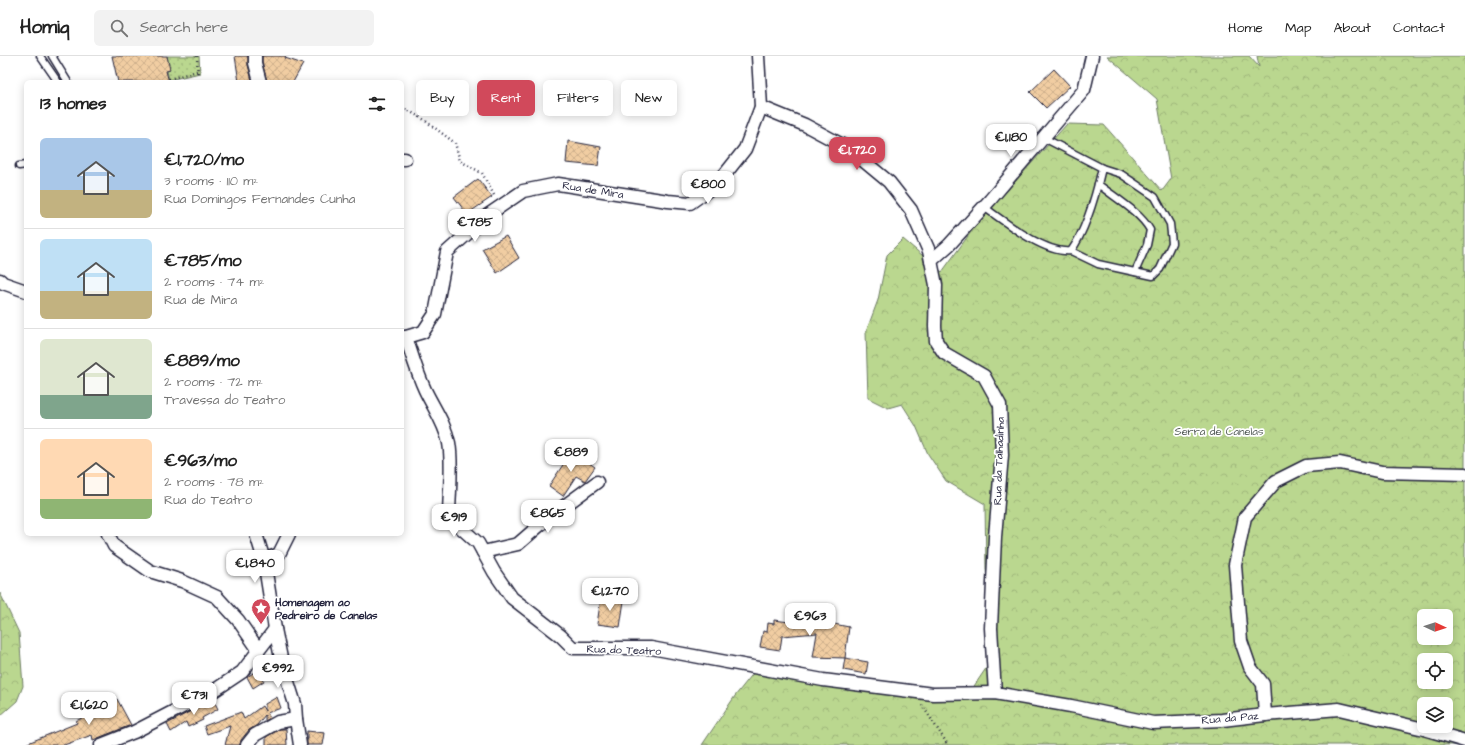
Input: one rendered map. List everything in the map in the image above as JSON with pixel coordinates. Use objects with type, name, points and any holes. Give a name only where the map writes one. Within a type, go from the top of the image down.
[{"type":"street","points":[[255,56],[255,63],[259,80]]},
{"type":"street","name":"Rua de Mira","points":[[404,337],[423,332],[435,314],[447,252],[488,215],[523,191],[558,184],[690,203],[718,183],[745,149],[761,106],[758,56]]},
{"type":"street","points":[[931,261],[984,207],[1084,90],[1092,56]]},
{"type":"street","name":"Rua da Talhadinha","points":[[761,106],[805,125],[848,148],[889,182],[911,210],[929,251],[936,285],[936,341],[944,353],[984,376],[1000,404],[1002,455],[995,537],[991,628],[995,693]]},
{"type":"street","points":[[0,280],[2,283],[24,290]]},
{"type":"street","name":"Rua do Teatro","points":[[404,337],[425,389],[441,418],[449,443],[449,517],[478,543],[494,572],[512,598],[561,636],[573,648],[651,648],[823,680],[914,692],[934,694],[995,693]]},
{"type":"street","points":[[1265,715],[1264,684],[1250,667],[1241,641],[1235,565],[1245,517],[1276,481],[1306,466],[1340,463],[1382,472],[1465,474]]},
{"type":"street","points":[[483,552],[518,544],[548,518],[598,482]]},
{"type":"street","points":[[109,536],[114,546],[150,571],[182,581],[217,597],[238,620],[258,649]]},
{"type":"street","points":[[257,536],[264,560],[282,663],[295,704],[300,745]]},
{"type":"street","points":[[264,560],[279,554],[288,536]]},
{"type":"street","points":[[101,745],[134,732],[214,690],[242,672],[275,628]]},
{"type":"street","name":"Rua da Paz","points":[[995,693],[1071,706],[1152,723],[1222,720],[1339,709],[1424,729],[1465,741]]},
{"type":"street","points":[[247,745],[254,735],[278,722],[296,719]]},
{"type":"lane","points":[[40,56],[57,80]]},
{"type":"lane","points":[[52,56],[67,80]]},
{"type":"lane","points":[[984,207],[1012,228],[1045,246],[1071,251],[1098,264],[1153,276],[1160,269],[1172,243],[1170,224],[1155,197],[1121,174],[1102,168],[1044,138]]},
{"type":"lane","points":[[1071,251],[1079,239],[1102,168]]},
{"type":"lane","points":[[1098,184],[1134,212],[1147,224],[1150,230],[1147,245],[1135,272]]},
{"type":"path","points":[[197,56],[198,80]]},
{"type":"path","points":[[168,79],[197,71]]},
{"type":"path","points":[[404,108],[424,119],[455,143],[460,161],[482,173],[499,207]]},
{"type":"path","points":[[914,692],[948,745]]},
{"type":"green space","points":[[167,56],[199,56],[200,73],[169,80],[167,71],[170,70]]},
{"type":"green space","name":"Serra de Canelas","points":[[1107,56],[1249,56],[1259,67],[1257,56],[1465,56],[1465,745],[702,745],[735,696],[759,666],[792,672],[970,692],[991,661],[991,619],[986,569],[985,504],[946,481],[928,454],[916,426],[902,404],[888,408],[868,398],[866,332],[878,300],[887,255],[903,239],[942,272],[976,225],[1067,124],[1104,125],[1162,191],[1171,179],[1157,99]]},
{"type":"green space","points":[[0,593],[19,633],[23,686],[17,701],[0,716]]},
{"type":"building","points":[[112,56],[167,56],[170,70],[166,71],[168,80],[118,80]]},
{"type":"building","points":[[235,56],[248,56],[248,65],[252,80],[239,80]]},
{"type":"building","points":[[262,56],[286,56],[285,58],[303,64],[294,80],[266,80]]},
{"type":"building","points":[[1054,69],[1070,86],[1046,108],[1030,92]]},
{"type":"building","points":[[568,141],[601,147],[598,166],[566,163]]},
{"type":"building","points":[[478,179],[492,197],[467,214],[454,197]]},
{"type":"building","points":[[506,236],[519,258],[497,273],[482,249]]},
{"type":"building","points":[[572,451],[595,467],[585,481],[576,476],[563,496],[549,486]]},
{"type":"building","points":[[601,598],[624,601],[620,627],[597,624]]},
{"type":"building","points":[[774,620],[797,623],[797,620],[819,621],[849,627],[845,658],[813,657],[817,633],[782,636],[780,650],[760,647],[763,631],[767,632],[768,623],[774,624]]},
{"type":"building","points":[[845,658],[868,662],[866,674],[843,670]]},
{"type":"building","points":[[258,670],[264,681],[253,688],[247,677]]},
{"type":"building","points":[[277,697],[281,708],[267,713],[270,718],[265,721],[265,715],[257,725],[249,730],[241,740],[240,745],[225,745],[230,726],[207,734],[204,726],[241,712],[244,719],[262,706],[265,711],[265,704]]},
{"type":"building","points":[[117,699],[131,725],[93,740],[92,735],[64,745],[23,745],[77,723],[76,721]]},
{"type":"building","points":[[213,699],[218,709],[202,718],[203,720],[188,727],[186,722],[171,732],[167,724]]},
{"type":"building","points":[[280,729],[286,729],[287,745],[266,745],[266,737]]},
{"type":"building","points":[[307,731],[325,733],[323,745],[307,745]]},
{"type":"place","name":"Homenagem ao Pedreiro de Canelas","points":[[261,625]]}]
